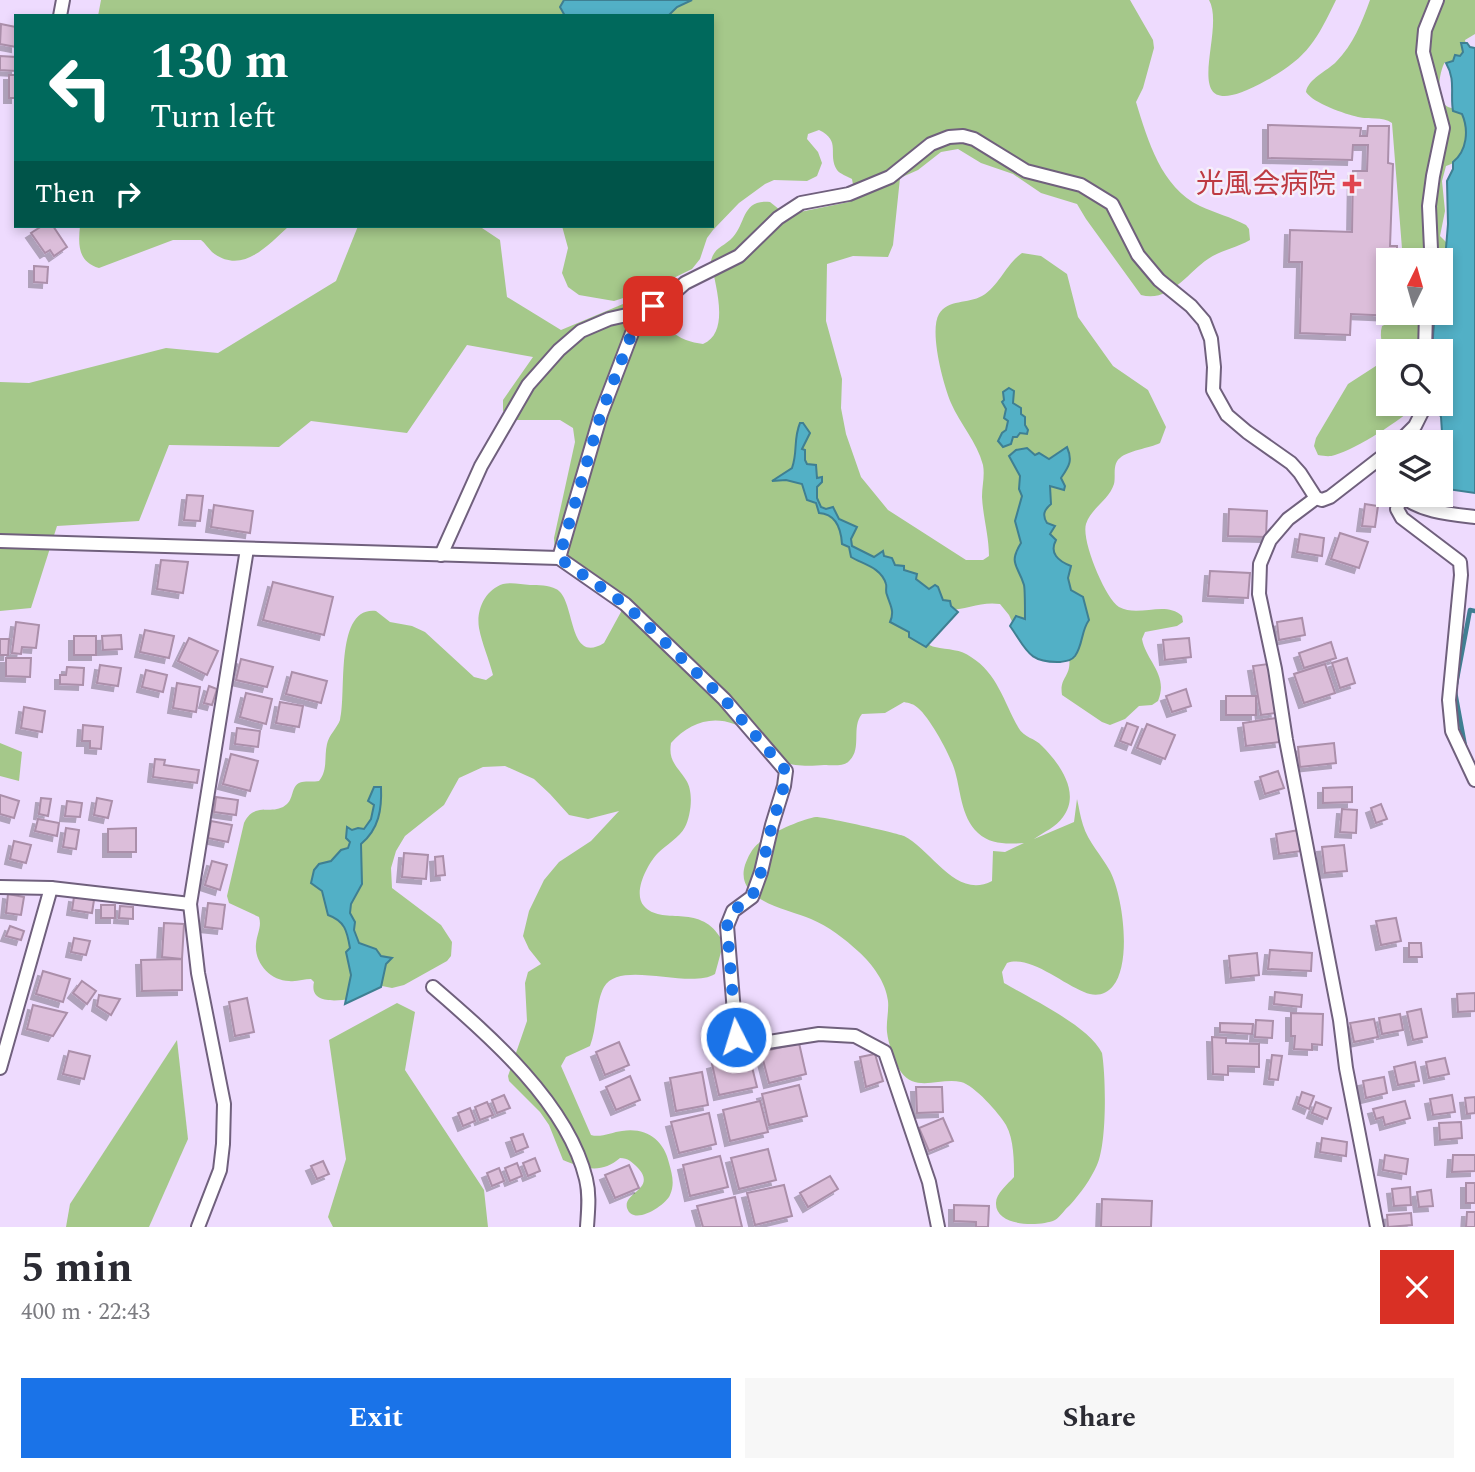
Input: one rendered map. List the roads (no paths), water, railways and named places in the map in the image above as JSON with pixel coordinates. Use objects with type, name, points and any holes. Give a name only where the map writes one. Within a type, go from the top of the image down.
[{"type":"street","points":[[1431,248],[1429,206],[1443,128],[1423,52],[1425,30],[1437,0]]},
{"type":"street","points":[[441,555],[481,466],[528,385],[559,350],[581,331],[609,319],[640,312],[667,299],[685,283],[739,256],[778,218],[801,202],[849,194],[890,177],[931,145],[950,137],[974,139],[1026,171],[1081,185],[1112,204],[1138,255],[1159,280],[1191,306],[1204,321],[1211,339],[1213,390],[1227,415],[1291,463],[1316,498],[1322,500],[1330,497],[1376,461]]},
{"type":"street","points":[[559,558],[601,414],[640,312]]},
{"type":"street","points":[[1316,498],[1295,513],[1270,540],[1260,564],[1259,594],[1377,1227]]},
{"type":"street","points":[[1397,507],[1402,518],[1460,562],[1449,700],[1452,731],[1475,780]]},
{"type":"street","points":[[1420,507],[1440,513],[1475,517]]},
{"type":"street","points":[[0,541],[559,558],[625,604],[724,699],[786,771],[761,872],[752,897],[733,911],[727,926],[736,1037],[757,1044],[819,1034],[855,1036],[885,1052],[929,1182],[938,1227]]},
{"type":"street","points":[[198,1227],[220,1170],[224,1104],[198,973],[190,904],[247,548]]},
{"type":"street","points":[[0,887],[51,888],[190,904]]},
{"type":"street","points":[[0,1068],[51,888]]},
{"type":"street","points":[[433,987],[482,1029],[561,1120],[586,1179],[589,1203],[587,1227]]},
{"type":"water","points":[[564,0],[692,0],[677,7],[670,14],[564,14],[560,7]]},
{"type":"water","points":[[1461,43],[1475,48],[1475,493],[1453,490],[1453,430],[1442,430],[1441,416],[1453,416],[1453,339],[1433,339],[1434,326],[1453,325],[1453,248],[1446,248],[1447,181],[1453,169],[1453,162],[1464,146],[1466,133],[1462,114],[1453,111],[1452,81],[1446,63],[1453,61],[1455,55],[1460,56],[1463,52]]},
{"type":"water","points":[[1009,388],[1014,391],[1013,403],[1021,408],[1028,430],[1027,434],[1020,433],[1013,437],[1011,444],[1003,447],[998,441],[1006,430],[1008,421],[1004,418],[1006,409],[1002,402],[1003,392]]},
{"type":"water","points":[[800,423],[803,423],[810,433],[802,449],[805,450],[805,460],[807,464],[816,465],[817,478],[822,477],[822,482],[817,487],[817,498],[821,507],[833,507],[839,519],[857,527],[851,539],[852,546],[874,557],[883,551],[884,556],[892,558],[895,565],[904,566],[904,570],[917,574],[916,579],[929,589],[935,585],[938,587],[943,600],[950,601],[951,606],[958,612],[926,647],[909,637],[909,632],[890,622],[892,611],[884,578],[876,570],[851,557],[849,547],[842,544],[836,523],[830,516],[819,513],[816,503],[807,500],[802,484],[786,480],[772,481],[792,468]]},
{"type":"water","points":[[1067,447],[1069,463],[1061,478],[1064,490],[1050,486],[1051,504],[1044,515],[1047,523],[1055,526],[1050,534],[1056,540],[1054,553],[1062,562],[1071,566],[1068,578],[1071,590],[1083,597],[1089,620],[1078,652],[1073,658],[1049,662],[1029,653],[1010,626],[1016,616],[1025,619],[1025,612],[1024,585],[1015,564],[1015,556],[1021,543],[1015,521],[1022,496],[1019,489],[1020,476],[1009,456],[1016,450],[1027,448],[1035,455],[1039,453],[1049,459]]},
{"type":"water","points":[[374,787],[381,787],[380,811],[372,832],[361,844],[362,884],[351,904],[350,913],[355,922],[354,930],[359,943],[376,949],[381,956],[392,958],[386,964],[381,987],[345,1004],[351,975],[346,952],[350,948],[348,937],[342,924],[328,915],[322,891],[311,883],[314,870],[319,864],[331,861],[341,850],[348,848],[350,842],[346,838],[347,827],[352,830],[364,829],[371,819],[374,805],[368,801]]},
{"type":"waterway","points":[[1456,684],[1470,610],[1475,611]]},
{"type":"waterway","points":[[1455,692],[1465,746]]},
{"type":"place","name":"光風会病院","points":[[1352,184]]}]
